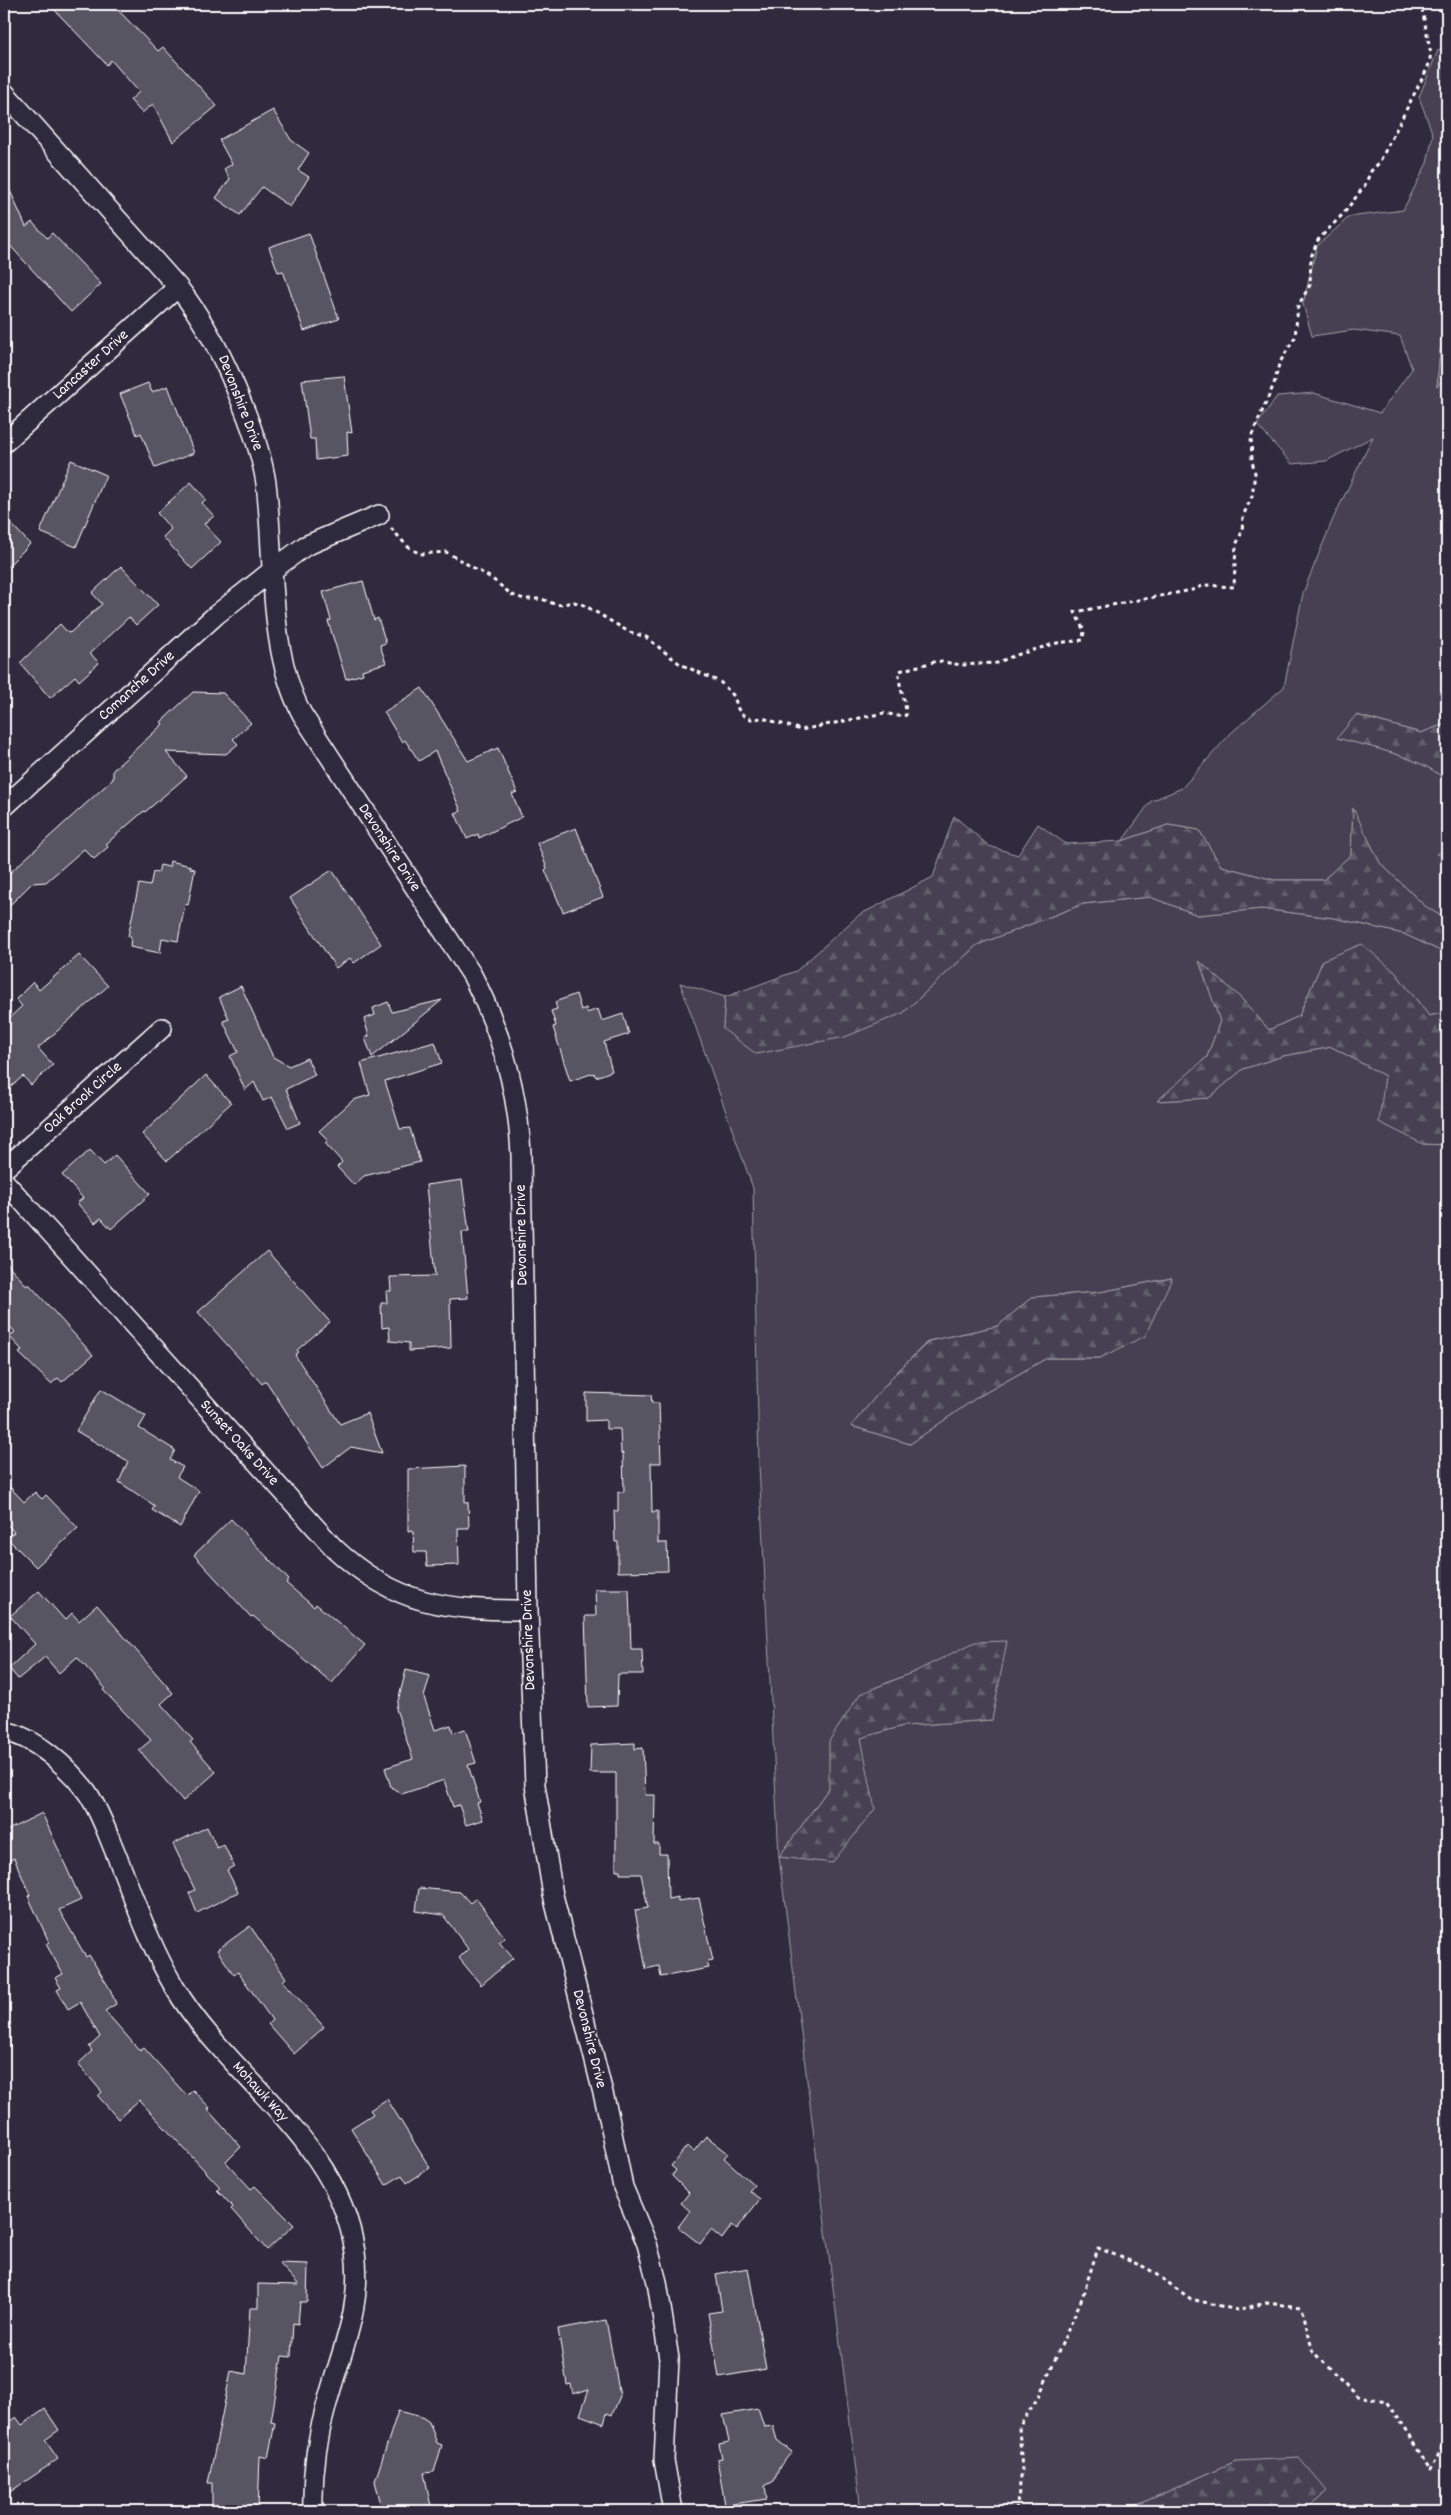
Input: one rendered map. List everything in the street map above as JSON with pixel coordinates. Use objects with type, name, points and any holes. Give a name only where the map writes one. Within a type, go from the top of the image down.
[{"type":"street","name":"Devonshire Drive","points":[[4,92],[178,287],[199,314],[218,347],[229,369],[257,441],[265,482],[283,662],[290,692],[302,714],[472,975],[485,999],[508,1067],[520,1127],[528,1610],[535,1785],[553,1895],[608,2113],[623,2187],[647,2244],[658,2282],[669,2359],[664,2460],[673,2511]]},
{"type":"street","name":"Lancaster Drive","points":[[4,444],[178,287]]},
{"type":"street","name":"Comanche Drive","points":[[4,807],[216,615],[274,569],[305,546],[379,515]]},
{"type":"street","name":"Oak Brook Circle","points":[[4,1169],[162,1028]]},
{"type":"street","name":"Sunset Oaks Drive","points":[[4,1182],[334,1548],[350,1563],[389,1588],[438,1606],[466,1609],[528,1610]]},
{"type":"street","name":"Mohawk Way","points":[[4,1731],[27,1739],[66,1770],[88,1794],[100,1816],[153,1946],[175,1988],[202,2025],[316,2155],[340,2197],[355,2250],[358,2275],[357,2299],[350,2330],[327,2403],[316,2461],[313,2511]]},
{"type":"path","points":[[379,515],[414,551],[428,555],[446,552],[491,578],[508,593],[524,600],[535,598],[557,605],[574,602],[584,605],[629,632],[646,637],[680,664],[720,682],[734,696],[738,709],[744,716],[751,719],[763,718],[801,730],[884,713],[903,717],[906,714],[906,705],[898,680],[899,671],[903,669],[920,667],[938,661],[961,665],[997,663],[1013,656],[1057,643],[1083,640],[1084,631],[1076,612],[1136,602],[1192,590],[1200,586],[1234,587],[1236,545],[1242,532],[1243,516],[1252,496],[1255,473],[1252,461],[1251,437],[1274,384],[1280,364],[1295,337],[1298,306],[1310,285],[1311,257],[1318,240],[1344,213],[1379,163],[1428,67],[1431,54],[1421,4]]},
{"type":"path","points":[[1016,2511],[1022,2471],[1018,2427],[1039,2396],[1082,2298],[1098,2248],[1146,2268],[1191,2299],[1236,2310],[1266,2303],[1302,2307],[1312,2349],[1358,2396],[1386,2401],[1431,2470],[1447,2435]]},
{"type":"green space","points":[[1447,46],[1447,316],[1441,341],[1437,386],[1447,375],[1447,723],[1421,733],[1357,715],[1338,738],[1381,749],[1413,760],[1439,775],[1447,783],[1447,848],[1437,854],[1447,857],[1447,920],[1425,906],[1380,863],[1353,809],[1351,855],[1323,880],[1274,880],[1221,866],[1199,830],[1168,825],[1122,841],[1151,801],[1182,788],[1231,733],[1284,687],[1303,593],[1333,519],[1373,437],[1326,461],[1292,464],[1257,425],[1277,396],[1314,393],[1380,413],[1412,369],[1400,336],[1354,330],[1312,336],[1303,304],[1317,246],[1349,217],[1403,210],[1427,163],[1433,135],[1419,97],[1438,50]]},
{"type":"green space","points":[[1447,316],[1447,375],[1437,387],[1441,341]]},
{"type":"green space","points":[[1356,715],[1421,733],[1447,723],[1447,783],[1439,775],[1413,760],[1337,738]]},
{"type":"green space","points":[[1353,808],[1380,863],[1425,906],[1447,920],[1447,954],[1404,934],[1334,918],[1261,909],[1198,915],[1150,897],[1083,904],[977,945],[903,1013],[845,1037],[756,1054],[723,1029],[725,997],[796,971],[859,915],[933,877],[954,816],[989,846],[1018,855],[1038,824],[1066,844],[1122,841],[1168,825],[1199,830],[1221,866],[1274,880],[1323,880],[1351,855]]},
{"type":"green space","points":[[1150,897],[1198,915],[1261,909],[1334,918],[1404,934],[1447,954],[1447,1012],[1429,1016],[1395,972],[1323,960],[1299,1016],[1269,1030],[1240,997],[1200,962],[1220,1021],[1207,1057],[1158,1101],[1209,1098],[1243,1069],[1283,1056],[1332,1047],[1385,1076],[1423,1144],[1447,1145],[1447,2511],[1303,2511],[1327,2491],[1236,2461],[1124,2511],[861,2511],[779,1857],[759,1465],[753,1188],[680,983],[725,997],[723,1029],[903,1013],[977,945],[1083,904]],"holes":[[[1171,1278],[1100,1358],[1047,1358],[976,1398],[910,1444],[851,1426],[894,1375],[928,1341],[998,1326],[1032,1297],[1100,1292]],[[914,1672],[992,1720],[903,1726],[860,1738],[832,1862],[779,1857],[829,1788],[860,1694]]]},
{"type":"green space","points":[[1362,944],[1395,972],[1429,1016],[1447,1012],[1447,1145],[1423,1144],[1379,1122],[1385,1076],[1332,1047],[1283,1056],[1243,1069],[1209,1098],[1157,1101],[1207,1057],[1220,1021],[1199,961],[1240,997],[1269,1030],[1299,1016],[1323,960]]},
{"type":"green space","points":[[1172,1278],[1145,1336],[1100,1358],[1047,1358],[976,1398],[910,1444],[851,1426],[894,1375],[929,1341],[998,1326],[1032,1297],[1100,1292]]},
{"type":"green space","points":[[1007,1641],[992,1720],[903,1726],[861,1738],[875,1809],[832,1863],[779,1857],[829,1788],[829,1741],[860,1694],[914,1672],[975,1642]]},
{"type":"green space","points":[[1299,2458],[1327,2491],[1303,2511],[1243,2511],[1231,2508],[1224,2511],[1124,2511],[1236,2461]]},
{"type":"building","points":[[49,4],[112,4],[158,51],[163,47],[217,106],[173,142],[153,104],[142,113],[130,100],[139,92],[111,60],[107,65]]},
{"type":"building","points":[[273,110],[291,140],[309,153],[298,170],[309,177],[290,207],[262,187],[240,215],[216,198],[230,179],[224,169],[232,164],[219,140]]},
{"type":"building","points":[[4,177],[26,227],[32,222],[47,238],[52,233],[101,284],[71,312],[4,239]]},
{"type":"building","points":[[309,233],[339,319],[304,331],[283,271],[278,272],[269,247]]},
{"type":"building","points":[[344,376],[352,433],[347,432],[348,456],[316,460],[315,439],[310,439],[302,380]]},
{"type":"building","points":[[148,383],[152,392],[168,386],[194,453],[155,468],[141,433],[137,435],[120,394]]},
{"type":"building","points":[[71,460],[106,475],[76,547],[40,532]]},
{"type":"building","points":[[191,482],[206,499],[202,503],[214,516],[204,524],[221,542],[192,569],[163,537],[171,529],[157,513]]},
{"type":"building","points":[[4,516],[30,544],[4,570]]},
{"type":"building","points":[[121,566],[158,605],[136,625],[129,617],[90,653],[99,663],[79,681],[75,676],[50,698],[20,663],[60,624],[68,633],[71,632],[102,604],[92,593]]},
{"type":"building","points":[[363,581],[374,620],[378,618],[386,643],[380,645],[386,663],[362,670],[363,674],[346,679],[328,621],[331,620],[323,592]]},
{"type":"building","points":[[422,688],[468,761],[498,748],[517,792],[512,794],[522,817],[479,838],[478,834],[467,839],[455,813],[461,811],[435,751],[419,761],[405,740],[402,742],[384,712]]},
{"type":"building","points":[[193,692],[223,693],[251,723],[233,739],[238,744],[226,754],[166,752],[187,776],[106,844],[108,847],[94,859],[84,849],[46,882],[32,883],[4,911],[4,878],[113,779],[113,770],[163,724],[161,722]]},
{"type":"building","points":[[576,828],[603,897],[563,912],[545,870],[547,868],[537,843]]},
{"type":"building","points":[[170,861],[191,866],[190,868],[195,869],[188,905],[185,904],[178,941],[162,938],[160,953],[130,947],[131,936],[128,936],[139,884],[150,886],[153,872],[158,873],[160,865],[169,867]]},
{"type":"building","points":[[332,870],[381,944],[354,963],[350,958],[336,968],[290,898]]},
{"type":"building","points":[[79,955],[108,986],[38,1048],[53,1065],[31,1085],[23,1076],[4,1093],[4,1023],[22,1006],[16,999],[33,982],[39,990]]},
{"type":"building","points":[[241,986],[273,1057],[289,1066],[307,1058],[315,1075],[286,1089],[300,1123],[288,1128],[272,1097],[263,1101],[254,1082],[245,1090],[230,1056],[238,1052],[223,1021],[229,1019],[219,997]]},
{"type":"building","points":[[576,994],[581,1010],[586,1008],[587,1013],[598,1009],[602,1021],[623,1014],[629,1034],[604,1042],[612,1071],[596,1077],[594,1073],[570,1081],[553,1027],[556,1026],[551,1011],[557,1009],[555,1002]]},
{"type":"building","points":[[442,1000],[372,1057],[365,1038],[369,1036],[364,1019],[375,1015],[373,1008],[388,1002],[392,1012]]},
{"type":"building","points":[[435,1042],[442,1063],[385,1081],[400,1129],[410,1128],[420,1162],[364,1176],[354,1185],[337,1167],[342,1162],[325,1143],[328,1140],[319,1131],[353,1100],[370,1095],[361,1063]]},
{"type":"building","points":[[206,1075],[231,1103],[167,1161],[142,1134]]},
{"type":"building","points":[[90,1150],[104,1165],[115,1155],[150,1194],[111,1229],[101,1218],[95,1223],[77,1203],[83,1198],[62,1175]]},
{"type":"building","points":[[462,1180],[469,1232],[462,1232],[468,1298],[450,1299],[451,1348],[409,1351],[409,1343],[390,1341],[389,1327],[382,1328],[381,1303],[387,1303],[386,1291],[391,1291],[390,1277],[435,1276],[426,1185]]},
{"type":"building","points":[[267,1251],[330,1322],[297,1350],[299,1352],[295,1355],[340,1424],[367,1413],[382,1453],[351,1447],[323,1468],[266,1381],[262,1384],[198,1312]]},
{"type":"building","points":[[4,1260],[27,1286],[29,1284],[93,1355],[62,1382],[58,1378],[51,1384],[19,1353],[22,1350],[10,1337],[15,1332],[4,1320]]},
{"type":"building","points":[[101,1389],[146,1416],[139,1428],[175,1450],[170,1460],[183,1467],[177,1477],[199,1491],[180,1527],[152,1510],[155,1506],[119,1482],[128,1461],[76,1431]]},
{"type":"building","points":[[586,1393],[651,1395],[652,1403],[659,1403],[661,1463],[651,1463],[652,1512],[658,1511],[658,1543],[667,1543],[668,1571],[618,1572],[618,1542],[615,1542],[614,1511],[618,1511],[618,1492],[624,1492],[620,1429],[606,1429],[606,1420],[586,1421]]},
{"type":"building","points":[[465,1466],[465,1502],[468,1502],[469,1528],[458,1528],[459,1565],[427,1566],[426,1552],[414,1552],[413,1530],[408,1531],[408,1469]]},
{"type":"building","points":[[4,1481],[24,1502],[35,1492],[42,1499],[46,1495],[78,1528],[36,1567],[7,1538],[14,1532],[4,1521]]},
{"type":"building","points":[[231,1519],[289,1580],[286,1583],[314,1607],[316,1604],[365,1645],[332,1683],[253,1616],[251,1617],[194,1555]]},
{"type":"building","points":[[595,1589],[629,1589],[631,1649],[642,1649],[643,1674],[618,1674],[617,1706],[588,1707],[585,1616],[596,1616]]},
{"type":"building","points":[[39,1591],[65,1620],[72,1613],[79,1621],[97,1605],[173,1693],[161,1704],[193,1740],[190,1742],[216,1772],[183,1801],[139,1750],[151,1740],[103,1690],[105,1688],[77,1657],[59,1673],[45,1657],[18,1679],[9,1668],[35,1644],[10,1616]]},
{"type":"building","points":[[406,1670],[430,1676],[424,1697],[435,1730],[451,1725],[453,1733],[465,1729],[476,1763],[468,1765],[480,1802],[477,1803],[483,1820],[466,1825],[459,1805],[453,1807],[444,1780],[402,1794],[391,1787],[385,1768],[413,1759],[396,1709]]},
{"type":"building","points":[[635,1743],[635,1749],[643,1748],[645,1795],[655,1795],[654,1844],[659,1844],[659,1854],[667,1854],[668,1899],[678,1897],[678,1901],[699,1898],[713,1961],[707,1962],[709,1968],[661,1977],[659,1966],[646,1969],[635,1910],[648,1908],[641,1874],[620,1874],[620,1870],[616,1870],[616,1773],[590,1773],[591,1745]]},
{"type":"building","points":[[42,1813],[81,1900],[59,1910],[86,1957],[89,1955],[110,1989],[116,2004],[105,2011],[140,2051],[144,2048],[187,2096],[193,2090],[210,2108],[208,2110],[241,2147],[226,2162],[251,2189],[255,2186],[294,2225],[267,2250],[231,2209],[233,2207],[217,2190],[220,2187],[139,2100],[118,2119],[98,2096],[102,2092],[78,2064],[92,2051],[89,2047],[100,2037],[80,2002],[68,2009],[57,1990],[61,1988],[55,1978],[63,1974],[46,1944],[49,1942],[28,1896],[30,1895],[14,1858],[4,1863],[4,1832]]},
{"type":"building","points":[[207,1827],[217,1848],[224,1845],[234,1866],[227,1870],[238,1892],[197,1913],[189,1893],[195,1890],[173,1844]]},
{"type":"building","points":[[419,1888],[460,1892],[470,1903],[476,1898],[505,1938],[499,1942],[513,1958],[481,1985],[459,1958],[468,1949],[443,1915],[416,1911]]},
{"type":"building","points":[[250,1926],[286,1978],[283,1981],[324,2027],[294,2054],[268,2024],[272,2020],[238,1972],[234,1975],[217,1950]]},
{"type":"building","points":[[387,2099],[430,2168],[407,2183],[402,2175],[386,2185],[351,2128],[373,2114],[370,2110]]},
{"type":"building","points":[[706,2136],[728,2153],[724,2158],[754,2185],[749,2191],[760,2199],[737,2229],[732,2225],[722,2239],[711,2230],[700,2244],[678,2227],[690,2211],[681,2203],[689,2193],[672,2176],[676,2170],[671,2166],[687,2146],[694,2151]]},
{"type":"building","points":[[279,2263],[308,2264],[307,2302],[300,2302],[298,2324],[293,2323],[291,2357],[282,2356],[271,2422],[275,2423],[268,2458],[260,2456],[258,2511],[212,2511],[212,2483],[208,2483],[231,2371],[246,2374],[250,2308],[258,2308],[258,2284],[299,2285]]},
{"type":"building","points":[[748,2268],[766,2369],[719,2377],[708,2313],[722,2311],[716,2274]]},
{"type":"building","points":[[606,2320],[620,2396],[612,2415],[607,2413],[604,2424],[580,2415],[589,2389],[573,2394],[571,2384],[567,2385],[558,2329]]},
{"type":"building","points":[[45,2409],[59,2430],[45,2440],[58,2459],[4,2496],[4,2425],[16,2417],[22,2425]]},
{"type":"building","points":[[758,2409],[764,2427],[773,2426],[777,2440],[792,2452],[780,2466],[774,2481],[765,2486],[767,2499],[725,2505],[717,2459],[722,2458],[719,2444],[729,2442],[723,2415]]},
{"type":"building","points":[[398,2411],[422,2417],[429,2422],[437,2443],[442,2445],[434,2472],[424,2473],[432,2511],[391,2511],[390,2506],[382,2508],[375,2481]]}]
